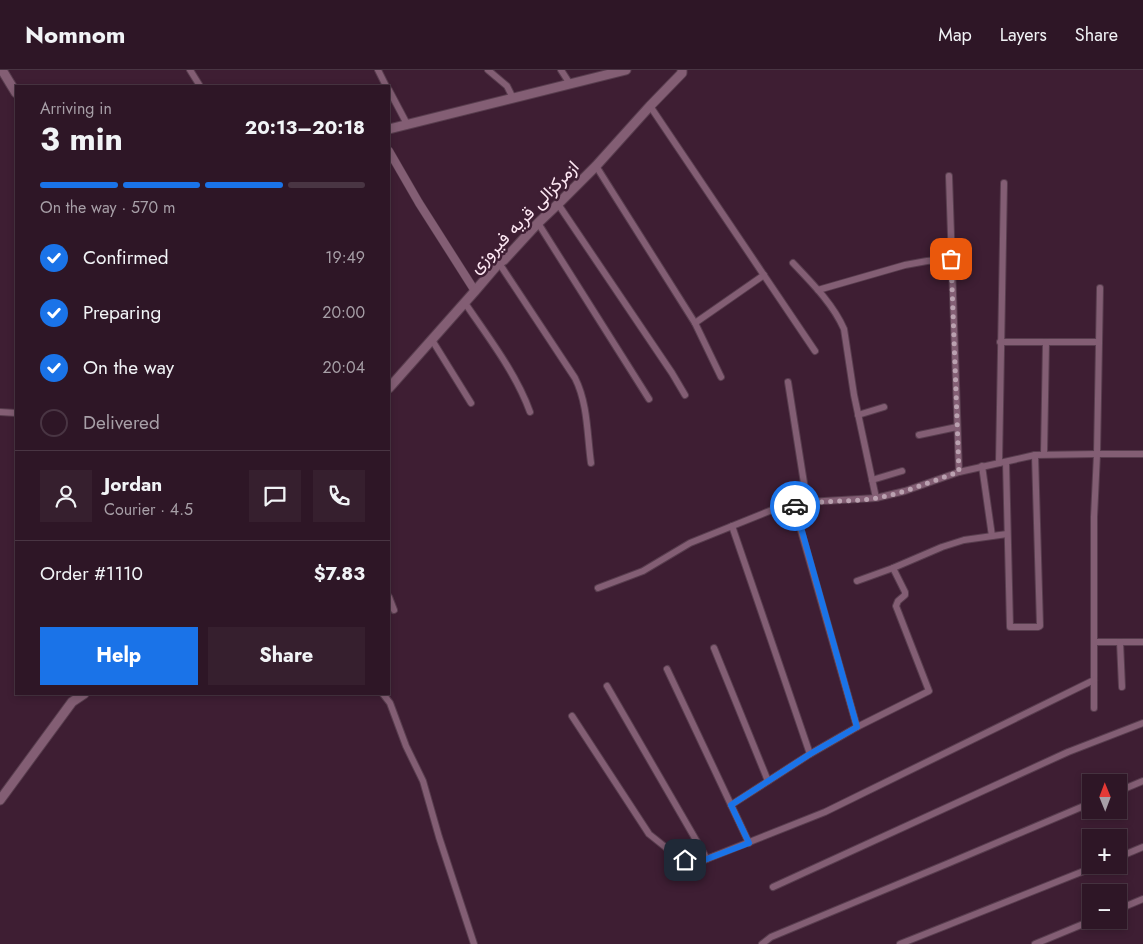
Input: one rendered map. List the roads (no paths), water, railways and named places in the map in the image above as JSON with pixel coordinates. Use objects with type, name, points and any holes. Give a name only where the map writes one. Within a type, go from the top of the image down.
[{"type":"main road","points":[[2,70],[15,90]]},
{"type":"main road","points":[[390,129],[570,84],[604,73],[626,70]]},
{"type":"main road","name":"ازمرکزالی قریه فیروزی","points":[[390,387],[499,263],[596,166],[682,70]]},
{"type":"main road","points":[[0,800],[72,702],[82,695]]},
{"type":"street","points":[[190,70],[199,85]]},
{"type":"street","points":[[378,70],[386,85]]},
{"type":"street","points":[[488,70],[507,86],[513,98]]},
{"type":"street","points":[[561,70],[570,84]]},
{"type":"street","points":[[390,92],[407,124]]},
{"type":"street","points":[[650,106],[815,351]]},
{"type":"street","points":[[390,153],[419,203],[475,291]]},
{"type":"street","points":[[596,166],[695,323],[721,377]]},
{"type":"street","points":[[949,176],[959,472]]},
{"type":"street","points":[[1004,183],[1000,342],[1010,626],[1040,626],[1036,456]]},
{"type":"street","points":[[558,204],[667,365],[685,395]]},
{"type":"street","points":[[538,223],[649,399]]},
{"type":"street","points":[[818,290],[905,265],[951,259]]},
{"type":"street","points":[[499,263],[575,378],[584,401],[590,463]]},
{"type":"street","points":[[794,263],[824,296],[844,329],[858,414],[876,498]]},
{"type":"street","points":[[695,323],[764,275]]},
{"type":"street","points":[[1094,708],[1094,517],[1100,288]]},
{"type":"street","points":[[465,303],[515,378],[524,394],[530,412]]},
{"type":"street","points":[[432,340],[471,402]]},
{"type":"street","points":[[1000,342],[1099,342]]},
{"type":"street","points":[[1044,454],[1046,342]]},
{"type":"street","points":[[788,382],[807,502]]},
{"type":"street","points":[[858,414],[884,406]]},
{"type":"street","points":[[0,412],[15,413]]},
{"type":"street","points":[[919,435],[957,427]]},
{"type":"street","points":[[598,588],[643,572],[690,543],[772,510],[807,502],[876,498],[905,491],[959,472],[1044,454],[1143,454]]},
{"type":"street","points":[[982,466],[992,536]]},
{"type":"street","points":[[872,480],[902,471]]},
{"type":"street","points":[[794,506],[857,727]]},
{"type":"street","points":[[732,526],[810,754]]},
{"type":"street","points":[[858,581],[964,540],[1007,534]]},
{"type":"street","points":[[731,805],[810,754],[857,727],[929,692],[896,606],[898,601],[905,595],[905,592],[893,568]]},
{"type":"street","points":[[390,599],[394,610]]},
{"type":"street","points":[[1094,642],[1143,642]]},
{"type":"street","points":[[1120,642],[1122,687]]},
{"type":"street","points":[[714,648],[768,781]]},
{"type":"street","points":[[667,670],[749,843]]},
{"type":"street","points":[[572,716],[649,834],[685,860],[699,862],[825,812],[1094,680]]},
{"type":"street","points":[[607,686],[707,859]]},
{"type":"street","points":[[384,695],[390,703],[406,746],[423,781],[474,944]]},
{"type":"street","points":[[773,887],[1068,752],[1143,723]]},
{"type":"street","points":[[1128,787],[1143,781]]},
{"type":"street","points":[[762,944],[771,937],[1082,807]]},
{"type":"street","points":[[1127,854],[1143,848]]},
{"type":"street","points":[[900,944],[1082,872]]},
{"type":"street","points":[[1127,906],[1143,899]]},
{"type":"street","points":[[1035,944],[1082,925]]}]
